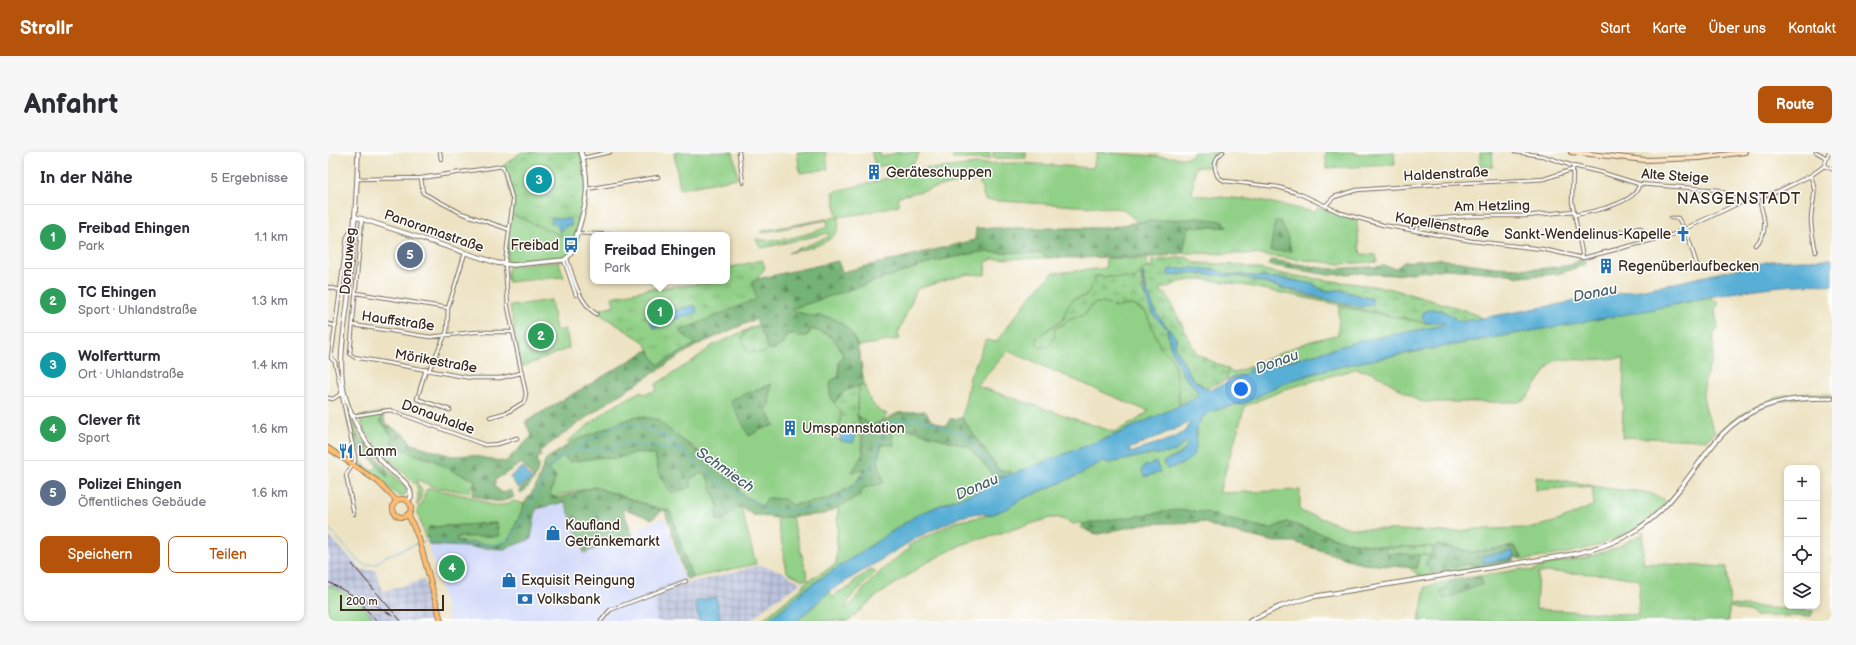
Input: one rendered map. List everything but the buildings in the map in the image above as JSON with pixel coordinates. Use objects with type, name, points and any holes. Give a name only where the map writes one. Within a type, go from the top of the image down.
[{"type":"main road","points":[[1571,152],[1628,160],[1658,160],[1700,158],[1745,152]]},
{"type":"main road","points":[[328,448],[377,481],[396,501]]},
{"type":"main road","points":[[402,499],[408,501],[411,508],[408,514],[403,516],[397,515],[394,507],[396,501],[402,499]]},
{"type":"main road","points":[[408,514],[421,546],[440,621]]},
{"type":"street","points":[[358,152],[356,217],[342,354],[343,393],[352,416],[365,441],[375,454],[410,488],[411,497],[408,501]]},
{"type":"street","points":[[440,152],[441,159]]},
{"type":"street","points":[[581,152],[587,189],[586,204],[577,234],[566,259],[578,294],[596,314]]},
{"type":"street","points":[[583,158],[610,152]]},
{"type":"street","points":[[739,152],[743,183]]},
{"type":"street","name":"Kapellenstraße","points":[[1223,152],[1216,158],[1215,165],[1216,173],[1221,179],[1278,186],[1299,193],[1325,206],[1369,222],[1478,242],[1542,249],[1584,258],[1620,250],[1649,240],[1672,235],[1737,204],[1779,191],[1810,176],[1824,166]]},
{"type":"street","name":"Alte Steige","points":[[1515,152],[1543,156],[1572,166],[1600,172],[1639,184],[1719,190],[1733,198],[1737,204]]},
{"type":"street","points":[[1816,152],[1827,158]]},
{"type":"street","points":[[1829,152],[1824,166],[1832,169]]},
{"type":"street","points":[[357,179],[421,178],[503,166],[513,201],[508,229],[505,265],[508,307],[526,394],[524,402],[508,412],[490,417]]},
{"type":"street","points":[[1572,166],[1571,194],[1584,258]]},
{"type":"street","name":"Haldenstraße","points":[[1325,206],[1335,197],[1356,190],[1544,179],[1572,170]]},
{"type":"street","points":[[1810,176],[1813,181],[1815,194],[1811,218],[1816,252]]},
{"type":"street","points":[[587,189],[658,177]]},
{"type":"street","points":[[421,178],[423,192],[461,213],[508,229]]},
{"type":"street","points":[[1575,215],[1593,212],[1620,202],[1639,190],[1639,184]]},
{"type":"street","points":[[1755,245],[1761,239],[1765,226],[1758,197]]},
{"type":"street","name":"Am Hetzling","points":[[1415,231],[1419,224],[1433,219],[1469,216],[1526,216],[1574,211]]},
{"type":"street","name":"Panoramastraße","points":[[356,217],[505,265]]},
{"type":"street","name":"Donauweg","points":[[350,354],[362,218]]},
{"type":"street","points":[[1671,218],[1678,218],[1685,229],[1697,265]]},
{"type":"street","points":[[354,514],[346,474],[355,457],[343,393],[335,362],[329,358],[336,326],[347,240],[355,224]]},
{"type":"street","points":[[1620,232],[1640,228],[1649,240]]},
{"type":"street","points":[[577,234],[590,234]]},
{"type":"street","points":[[347,240],[354,237]]},
{"type":"street","points":[[450,410],[417,399],[428,369],[447,331],[448,308],[465,253]]},
{"type":"street","points":[[505,265],[566,259]]},
{"type":"street","points":[[328,287],[340,290]]},
{"type":"street","points":[[356,293],[448,308]]},
{"type":"street","points":[[328,324],[336,326]]},
{"type":"street","name":"Hauffstraße","points":[[353,325],[430,337],[475,332],[513,332]]},
{"type":"street","name":"Mörikestraße","points":[[350,354],[354,357],[428,369],[476,379],[500,378],[521,374]]},
{"type":"street","points":[[328,398],[333,399],[343,393]]},
{"type":"street","points":[[1250,621],[1279,607],[1311,597],[1566,555],[1597,549],[1613,543],[1640,528],[1658,513],[1679,490],[1715,440],[1737,421],[1761,408],[1780,402],[1809,398],[1832,398]]},
{"type":"street","name":"Donauhalde","points":[[352,416],[390,410],[485,445],[498,444],[517,438]]},
{"type":"street","points":[[601,621],[610,610],[686,582]]},
{"type":"shaded area","points":[[565,502],[584,553],[641,532],[640,527],[665,518],[684,579],[656,590],[656,621],[449,621],[429,545],[504,549],[531,539],[536,509]]},
{"type":"shaded area","points":[[328,535],[362,570],[375,570],[383,591],[424,580],[434,616],[432,617],[433,621],[374,621],[347,593],[328,585]]},
{"type":"shaded area","points":[[761,565],[783,572],[801,583],[769,604],[750,621],[656,621],[656,589],[684,579],[686,584]]},
{"type":"green space","points":[[521,152],[581,152],[587,189],[586,205],[574,241],[511,214],[513,201],[503,166]]},
{"type":"green space","points":[[733,152],[738,178],[680,189],[674,153]]},
{"type":"green space","points":[[797,152],[826,152],[828,169],[800,173]]},
{"type":"green space","points":[[871,152],[879,152],[882,157],[898,152],[920,152],[914,162],[904,168],[894,168],[885,165],[876,168]]},
{"type":"green space","points":[[953,152],[990,152],[990,159],[953,159]]},
{"type":"green space","points":[[993,152],[1026,152],[1026,158],[993,158]]},
{"type":"green space","points":[[1097,152],[1184,158],[1190,157],[1194,152],[1218,152],[1214,158],[1212,167],[1195,167],[1192,195],[1259,200],[1315,212],[1318,207],[1357,221],[1361,254],[1376,255],[1377,262],[1340,264],[1253,254],[1183,253],[1188,227],[1227,227],[1199,218],[1137,222],[1123,209],[985,200],[979,180],[942,186],[897,197],[899,205],[866,213],[838,217],[839,226],[836,233],[830,239],[814,247],[788,253],[828,237],[829,233],[762,248],[759,246],[756,239],[783,239],[828,227],[827,220],[761,233],[761,231],[837,217],[833,192],[928,168],[931,169],[977,164],[1022,163],[1093,168]]},
{"type":"green space","points":[[1326,152],[1355,152],[1355,154],[1394,152],[1395,165],[1326,168]]},
{"type":"green space","points":[[1480,152],[1492,152],[1493,167],[1480,167]]},
{"type":"green space","points":[[511,214],[574,241],[570,254],[564,260],[507,263],[508,229]]},
{"type":"green space","points":[[1199,218],[1223,221],[1227,227],[1188,227],[1183,253],[1156,257],[1048,258],[1040,253],[979,252],[936,261],[792,309],[802,314],[834,319],[850,332],[855,341],[861,361],[864,384],[845,391],[834,403],[830,395],[830,384],[831,381],[839,376],[839,362],[843,355],[834,340],[828,335],[811,329],[808,335],[798,337],[795,334],[787,334],[784,343],[774,349],[768,349],[756,319],[697,345],[605,404],[540,451],[541,455],[536,461],[539,465],[535,477],[531,484],[521,493],[519,490],[533,478],[522,463],[495,480],[495,487],[503,493],[511,490],[514,497],[504,501],[488,500],[472,495],[475,480],[453,471],[433,460],[410,453],[391,443],[392,436],[380,421],[383,412],[385,423],[406,436],[412,444],[452,456],[470,455],[505,462],[532,436],[525,422],[648,350],[658,365],[694,344],[679,331],[755,299],[752,282],[757,279],[838,261],[842,272],[975,240],[976,228],[1106,228],[1137,222]]},
{"type":"green space","points":[[1275,221],[1280,221],[1288,237],[1291,251],[1270,251]]},
{"type":"green space","points":[[979,252],[1040,253],[1048,258],[993,259],[986,262],[985,275],[967,274],[917,289],[897,336],[900,336],[900,339],[858,346],[851,333],[791,309],[936,261]]},
{"type":"green space","points":[[1186,257],[1196,263],[1240,265],[1288,275],[1388,288],[1462,309],[1483,318],[1460,322],[1441,309],[1422,318],[1426,323],[1238,284],[1201,279],[1179,282],[1167,288],[1161,288],[1161,292],[1166,294],[1197,354],[1228,369],[1226,380],[1206,388],[1192,378],[1175,348],[1176,338],[1156,313],[1143,280],[1144,274],[1141,283],[1149,306],[1155,317],[1167,329],[1170,346],[1178,364],[1185,377],[1196,389],[1198,397],[1179,407],[1179,389],[1171,356],[1161,349],[1146,312],[1135,306],[1131,305],[1118,307],[1104,303],[1096,303],[1092,305],[1085,315],[1072,319],[1054,329],[1055,337],[1048,347],[1041,348],[1036,344],[1037,337],[1063,320],[1066,310],[1073,299],[1086,296],[1094,283],[1095,276],[1135,279],[1143,269],[1152,267],[1152,261]],"holes":[[[1169,270],[1216,270],[1227,274],[1287,279],[1313,284],[1324,291],[1341,290],[1361,307],[1308,296],[1243,277],[1185,273],[1171,276]]]},
{"type":"green space","points":[[1106,258],[1146,259],[1149,268],[1143,269],[1135,279],[1096,276],[1094,283],[1086,297],[1074,301],[1068,308],[1063,320],[1046,330],[1056,328],[1074,318],[1085,315],[1096,303],[1104,303],[1118,307],[1131,305],[1146,312],[1161,349],[1171,356],[1174,364],[1179,389],[1179,407],[1117,434],[1013,475],[1010,471],[999,470],[962,418],[970,377],[986,340],[996,342],[1033,293],[1053,273],[1106,268]],"holes":[[[1008,351],[1149,411],[1134,422],[1114,432],[977,386]]]},
{"type":"green space","points":[[1439,259],[1495,267],[1538,269],[1570,265],[1579,260],[1586,260],[1585,265],[1557,274],[1519,277],[1508,274],[1448,269],[1393,275],[1360,273],[1329,275],[1269,265],[1271,260],[1330,269],[1384,266],[1396,268],[1404,262]]},
{"type":"green space","points":[[762,260],[765,268],[757,279],[752,282],[756,299],[679,331],[695,344],[658,365],[644,342],[595,311],[614,305],[612,297],[648,289],[697,284],[730,284],[730,267]]},
{"type":"green space","points":[[559,262],[564,277],[508,282],[507,271],[510,266]]},
{"type":"green space","points":[[1711,298],[1712,300],[1719,302],[1715,311],[1718,328],[1714,334],[1713,357],[1705,379],[1703,396],[1707,414],[1715,432],[1706,440],[1622,437],[1624,358],[1586,360],[1559,359],[1551,363],[1527,398],[1518,402],[1419,401],[1372,372],[1360,370],[1359,368],[1289,388],[1245,406],[1219,493],[1300,490],[1300,511],[1349,528],[1447,532],[1478,529],[1533,528],[1560,520],[1594,505],[1592,486],[1536,490],[1536,477],[1555,479],[1604,488],[1644,492],[1664,499],[1665,504],[1633,530],[1600,545],[1564,554],[1524,560],[1514,546],[1473,552],[1438,545],[1434,547],[1386,547],[1347,542],[1287,522],[1270,529],[1227,519],[1205,512],[1088,530],[1099,534],[1092,533],[1080,527],[1081,522],[1074,524],[1059,518],[1050,518],[961,545],[926,563],[874,598],[848,621],[797,621],[830,591],[833,598],[838,592],[851,587],[854,581],[872,569],[876,572],[851,597],[844,609],[846,608],[878,574],[909,549],[908,546],[955,522],[990,515],[1008,508],[1020,500],[1081,474],[1103,461],[1110,463],[1146,455],[1168,453],[1186,441],[1188,442],[1187,446],[1182,452],[1163,462],[1180,466],[1197,436],[1197,427],[1203,417],[1210,412],[1248,401],[1278,385],[1350,364]]},
{"type":"green space","points":[[551,300],[556,331],[566,329],[569,348],[522,367],[510,306]]},
{"type":"green space","points":[[1339,306],[1426,323],[1444,323],[1445,325],[1360,341],[1272,366],[1250,369],[1246,374],[1226,380],[1228,369],[1233,373],[1310,341],[1338,335]]},
{"type":"green space","points":[[759,324],[760,328],[754,328],[744,342],[746,350],[763,353],[768,349],[774,349],[784,343],[787,334],[795,334],[799,337],[808,335],[811,329],[831,337],[843,355],[839,362],[839,377],[834,403],[841,412],[839,433],[834,438],[853,443],[859,424],[863,454],[852,472],[868,469],[852,486],[827,500],[791,505],[784,499],[764,507],[738,492],[694,447],[674,435],[656,419],[609,428],[568,446],[568,441],[609,409],[641,391],[643,394],[656,391],[656,384],[691,362],[712,346]],"holes":[[[771,384],[769,404],[766,411],[775,425],[761,429],[749,436]]]},
{"type":"green space","points":[[754,328],[760,328],[768,349],[763,353],[748,352],[742,339],[745,332]]},
{"type":"green space","points":[[771,384],[769,404],[766,411],[775,425],[761,429],[749,436],[730,400]]},
{"type":"green space","points":[[864,384],[874,406],[887,414],[883,420],[872,426],[857,415],[859,386]]},
{"type":"green space","points":[[859,386],[857,415],[859,424],[857,431],[855,427],[844,429],[839,433],[841,412],[834,403],[845,391]]},
{"type":"green space","points":[[1808,393],[1832,396],[1815,396],[1772,403],[1746,415],[1719,434],[1716,434],[1734,419],[1761,404],[1785,395],[1803,395]]},
{"type":"green space","points":[[344,396],[359,436],[354,435],[356,443],[364,450],[356,453],[348,422]]},
{"type":"green space","points":[[925,411],[931,420],[946,426],[950,419],[962,418],[999,470],[1010,471],[1013,475],[1005,477],[994,476],[969,447],[906,428],[892,431],[894,445],[881,445],[878,460],[884,483],[864,488],[858,497],[825,514],[777,518],[753,515],[741,507],[724,519],[717,520],[716,514],[718,507],[707,476],[701,473],[691,478],[691,487],[671,493],[659,473],[655,455],[637,452],[615,459],[600,457],[570,462],[563,456],[547,470],[556,476],[550,495],[557,498],[595,487],[663,510],[652,519],[622,508],[633,535],[584,553],[565,502],[536,509],[531,539],[504,549],[429,545],[427,535],[429,527],[497,523],[499,536],[457,537],[457,541],[467,544],[497,545],[505,542],[511,536],[525,502],[536,486],[546,459],[574,441],[636,416],[656,419],[740,485],[738,492],[763,507],[767,498],[784,499],[792,505],[827,500],[852,486],[867,469],[852,472],[863,454],[862,433],[857,415],[872,426],[898,413]]},
{"type":"green space","points":[[383,412],[380,421],[410,453],[433,460],[475,480],[473,487],[470,487],[469,493],[431,486],[418,480],[417,482],[422,491],[420,501],[417,506],[417,486],[377,447],[365,431],[359,417]]},
{"type":"green space","points":[[899,428],[906,428],[969,447],[994,476],[1005,477],[982,490],[917,515],[805,589],[768,621],[761,621],[802,588],[805,583],[836,564],[838,507],[858,497],[864,488],[874,484],[878,460],[883,444],[892,432]]},
{"type":"green space","points":[[353,435],[359,436],[385,467],[388,477],[356,443]]},
{"type":"green space","points":[[637,452],[655,455],[659,473],[691,487],[690,478],[701,473],[707,476],[719,507],[716,514],[723,521],[736,508],[741,507],[756,564],[692,578],[670,511],[595,487],[558,495],[557,498],[550,495],[556,476],[546,470],[563,455],[570,462],[600,457],[615,459]]},
{"type":"green space","points":[[358,460],[373,471],[377,466],[387,477],[385,467],[404,485],[407,493],[402,497],[399,496],[358,465]]},
{"type":"green space","points":[[430,488],[471,497],[491,505],[503,505],[513,501],[525,504],[511,536],[505,542],[497,545],[457,541],[457,537],[498,536],[496,523],[429,527],[427,537],[425,538],[417,510],[422,503],[426,490]]},
{"type":"green space","points":[[665,510],[670,511],[692,578],[688,580],[685,577]]},
{"type":"green space","points":[[1176,510],[1205,512],[1227,519],[1270,529],[1287,522],[1347,542],[1386,547],[1386,553],[1419,554],[1417,568],[1363,564],[1294,542],[1275,542],[1220,529],[1203,522],[1143,524],[1099,534],[1088,530],[1082,524]]},
{"type":"green space","points":[[792,517],[808,579],[803,580],[787,572],[777,518]]},
{"type":"green space","points":[[1643,532],[1643,563],[1727,567],[1730,605],[1813,611],[1811,616],[1757,616],[1751,612],[1729,607],[1729,621],[1419,621],[1425,587],[1453,580],[1440,591],[1483,584],[1480,576],[1522,569],[1532,571],[1547,564],[1585,558],[1616,548],[1640,535],[1642,537]],"holes":[[[1549,572],[1613,575],[1640,580],[1638,615],[1536,609],[1538,573]]]},
{"type":"green space","points":[[1438,545],[1473,552],[1514,546],[1517,553],[1522,556],[1521,559],[1514,557],[1512,551],[1482,556],[1484,563],[1513,558],[1513,561],[1482,567],[1467,564],[1433,573],[1425,565],[1434,547]]},
{"type":"green space","points":[[1386,547],[1434,547],[1430,555],[1386,553]]},
{"type":"green space","points":[[1419,554],[1430,555],[1425,565],[1433,573],[1467,564],[1482,567],[1421,577],[1408,567],[1417,568]]},
{"type":"green space","points":[[1480,576],[1483,584],[1444,599],[1440,592],[1453,580]]},
{"type":"green space","points":[[328,585],[360,603],[366,608],[374,621],[328,621]]},
{"type":"water","points":[[552,218],[570,219],[572,225],[565,226],[561,232],[559,231],[558,225],[551,223]]},
{"type":"water","points":[[1832,259],[1832,285],[1779,286],[1726,294],[1622,315],[1413,352],[1345,366],[1296,379],[1248,401],[1214,411],[1204,416],[1199,423],[1197,431],[1195,452],[1182,464],[1167,469],[1163,462],[1182,453],[1187,446],[1187,441],[1177,450],[1168,453],[1146,455],[1110,463],[1103,461],[1081,474],[1020,500],[1008,508],[990,515],[978,513],[960,517],[918,537],[830,591],[797,621],[768,621],[805,589],[917,515],[982,490],[999,479],[1117,434],[1198,397],[1196,389],[1185,377],[1178,364],[1170,346],[1167,329],[1155,317],[1149,306],[1141,275],[1143,272],[1143,280],[1156,313],[1176,338],[1175,348],[1192,378],[1200,385],[1210,390],[1246,374],[1250,369],[1279,364],[1360,341],[1445,325],[1444,323],[1426,323],[1422,318],[1424,311],[1443,311],[1460,322],[1666,285],[1771,261]],"holes":[[[1191,422],[1177,437],[1130,452],[1129,449]]]},
{"type":"water","points":[[1193,268],[1216,270],[1227,274],[1287,279],[1313,284],[1324,291],[1341,290],[1372,299],[1373,305],[1361,307],[1333,301],[1243,277],[1185,273],[1171,276],[1167,274],[1169,270]]},
{"type":"water","points":[[695,305],[697,313],[672,320],[670,312]]},
{"type":"water","points":[[666,313],[669,323],[654,328],[650,321],[652,317]]},
{"type":"water","points":[[855,427],[857,431],[853,443],[841,441],[839,433],[848,428]]},
{"type":"water","points":[[1156,462],[1160,472],[1145,477],[1141,469]]},
{"type":"water","points":[[523,467],[531,479],[518,488],[510,477]]},
{"type":"water","points":[[1512,551],[1513,558],[1484,563],[1482,556]]},
{"type":"water","points":[[716,597],[721,620],[699,621],[695,601]]},
{"type":"waterway","name":"Schmiech","points":[[422,542],[432,540],[456,544],[495,545],[511,539],[555,461],[573,450],[609,450],[624,443],[682,451],[727,487],[769,511],[799,511],[825,506],[849,492],[874,466],[882,433],[891,422],[920,418],[965,435],[997,473],[1008,476]]},
{"type":"waterway","name":"Schmiech","points":[[576,449],[616,424],[641,426],[673,440],[682,451]]},
{"type":"waterway","name":"Schmiech","points":[[328,527],[356,559],[365,565],[376,564],[386,556],[419,543]]},
{"type":"railway","points":[[352,564],[401,621]]},
{"type":"railway","points":[[328,582],[356,597],[376,621]]},
{"type":"railway","points":[[359,596],[392,615]]},
{"type":"place","name":"Geräteschuppen","points":[[874,172]]},
{"type":"place","name":"Wolfertturm","points":[[539,180]]},
{"type":"place","name":"Sankt-Wendelinus-Kapelle","points":[[1683,234]]},
{"type":"place","name":"Freibad","points":[[571,245]]},
{"type":"place","name":"Polizei Ehingen","points":[[410,255]]},
{"type":"place","name":"Regenüberlaufbecken","points":[[1606,266]]},
{"type":"place","name":"Freibad Ehingen","points":[[660,312]]},
{"type":"place","name":"TC Ehingen","points":[[541,336]]},
{"type":"place","name":"Umspannstation","points":[[790,428]]},
{"type":"place","name":"Lamm","points":[[346,451]]},
{"type":"place","name":"Kaufland Getränkemarkt","points":[[553,533]]},
{"type":"place","name":"Clever fit","points":[[452,568]]},
{"type":"place","name":"Exquisit Reingung","points":[[509,580]]},
{"type":"place","name":"Volksbank","points":[[525,599]]},
{"type":"district","name":"NASGENSTADT","points":[[1739,199]]},
{"type":"water label","name":"Donau","points":[[1595,293]]},
{"type":"water label","name":"Donau","points":[[1277,362]]},
{"type":"water label","name":"Donau","points":[[977,487]]}]
